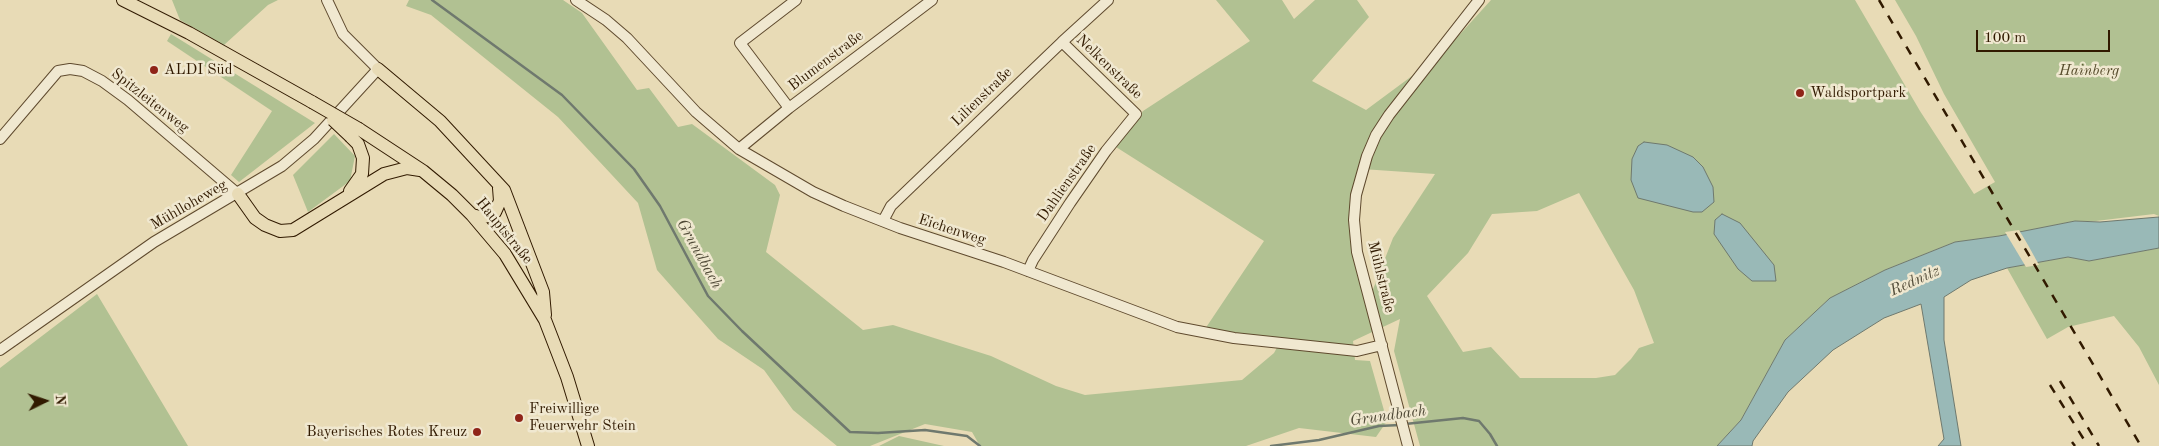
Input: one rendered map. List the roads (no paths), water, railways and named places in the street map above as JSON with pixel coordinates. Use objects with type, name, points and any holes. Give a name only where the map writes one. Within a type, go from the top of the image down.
[{"type":"main road","name":"Hauptstraße","points":[[124,0],[189,32],[312,102],[355,133],[423,171],[472,214],[505,254],[545,320],[567,377],[588,446]]},
{"type":"main road","points":[[378,69],[440,121],[504,190],[543,292],[545,320]]},
{"type":"main road","points":[[346,197],[362,174],[363,158],[355,133]]},
{"type":"main road","points":[[238,194],[255,218],[265,225],[280,231],[293,230],[384,174],[396,169],[407,168],[423,171]]},
{"type":"main road","points":[[472,214],[480,217],[489,216],[498,207],[500,192],[495,179]]},
{"type":"street","points":[[327,0],[343,34],[378,69]]},
{"type":"street","name":"Eichenweg","points":[[576,0],[606,20],[627,38],[696,112],[739,149],[813,192],[883,221],[1028,271],[1177,327],[1201,333],[1357,351],[1382,345]]},
{"type":"street","points":[[789,108],[740,43],[796,0]]},
{"type":"street","name":"Lilienstraße","points":[[883,221],[891,206],[1108,0]]},
{"type":"street","name":"Mühlstraße","points":[[1407,441],[1357,252],[1354,220],[1356,195],[1367,156],[1376,135],[1388,115],[1478,0]]},
{"type":"street","name":"Blumenstraße","points":[[739,149],[925,2]]},
{"type":"street","name":"Nelkenstraße","points":[[1062,42],[1136,114]]},
{"type":"street","name":"Spitzleitenweg","points":[[0,139],[58,71],[70,69],[83,71],[102,81],[128,100],[238,194]]},
{"type":"street","name":"Mühlloheweg","points":[[0,350],[154,242],[238,194],[282,166],[314,139],[378,69]]},
{"type":"street","name":"Dahlienstraße","points":[[1028,271],[1033,260],[1070,203],[1106,151],[1136,114]]},
{"type":"water","points":[[1644,142],[1667,145],[1693,157],[1703,167],[1713,187],[1714,202],[1702,212],[1693,212],[1638,198],[1631,180],[1632,159],[1638,146]]},
{"type":"water","points":[[1722,214],[1740,223],[1774,265],[1776,281],[1752,281],[1738,269],[1714,234],[1715,220]]},
{"type":"water","name":"Rednitz","points":[[2159,217],[2159,248],[2089,261],[2068,257],[2007,268],[1971,280],[1944,297],[1944,340],[1961,446],[1938,446],[1944,439],[1921,304],[1884,318],[1833,350],[1788,392],[1753,441],[1752,446],[1717,446],[1741,420],[1785,340],[1830,298],[1885,270],[1955,242],[1999,236],[2075,221],[2100,222]]},
{"type":"waterway","name":"Grundbach","points":[[432,0],[562,95],[634,169],[660,206],[708,296],[742,331],[850,432],[878,433],[925,430],[967,436],[980,446]]},
{"type":"waterway","name":"Grundbach","points":[[1405,424],[1463,418],[1479,421],[1497,446]]},
{"type":"waterway","name":"Grundbach","points":[[1271,446],[1319,440],[1379,426],[1400,425]]},
{"type":"railway","points":[[1879,0],[2141,446]]},
{"type":"railway","points":[[2060,381],[2099,446]]},
{"type":"railway","points":[[2050,385],[2088,446]]},
{"type":"railway","points":[[2072,442],[2075,446]]},
{"type":"place","name":"ALDI Süd","points":[[154,70]]},
{"type":"place","name":"Waldsportpark","points":[[1800,93]]},
{"type":"place","name":"Freiwillige Feuerwehr Stein","points":[[519,418]]},
{"type":"place","name":"Bayerisches Rotes Kreuz","points":[[477,432]]},
{"type":"park label","name":"Hainberg","points":[[2089,71]]}]
